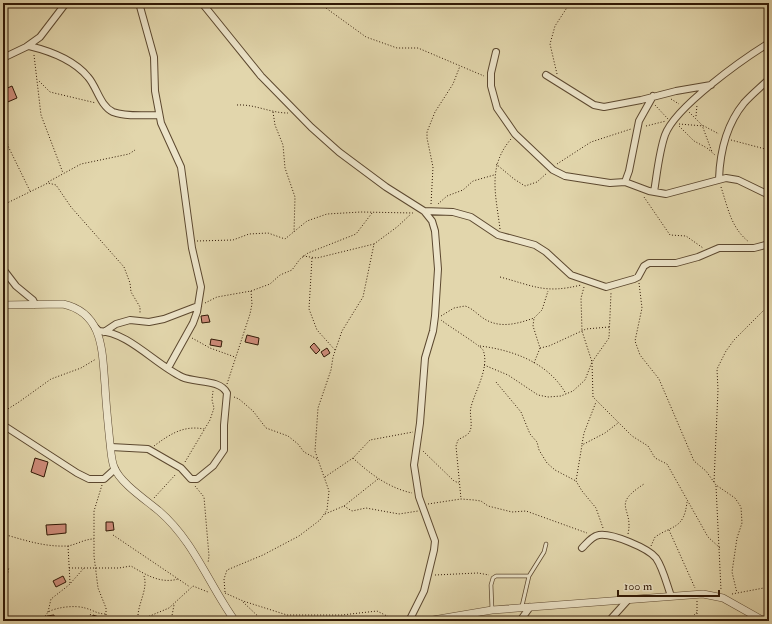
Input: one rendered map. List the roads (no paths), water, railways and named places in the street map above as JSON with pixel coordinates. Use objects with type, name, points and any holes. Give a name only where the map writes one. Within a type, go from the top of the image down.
[{"type":"street","points":[[3,58],[31,46],[40,37],[66,3]]},
{"type":"street","points":[[139,3],[154,57],[155,91],[161,126],[181,167],[191,241],[201,287],[193,323],[168,368]]},
{"type":"street","points":[[202,3],[261,76],[297,114],[339,152],[396,194],[424,211],[432,221],[435,231],[438,276],[433,331],[425,358],[419,431],[414,465],[419,494],[435,541],[434,555],[424,591],[409,621]]},
{"type":"street","points":[[654,192],[664,136],[669,127],[684,108],[712,84],[769,43]]},
{"type":"street","points":[[31,46],[44,49],[76,65],[88,77],[105,106],[113,112],[159,115]]},
{"type":"street","points":[[496,52],[490,78],[497,108],[515,134],[552,168],[565,176],[610,183],[624,182],[638,188],[666,194],[719,179],[738,180],[769,195]]},
{"type":"street","points":[[546,75],[599,107],[612,106],[712,84]]},
{"type":"street","points":[[719,179],[720,159],[725,138],[744,104],[769,79]]},
{"type":"street","points":[[624,182],[630,171],[639,121],[649,102],[654,96]]},
{"type":"street","points":[[424,211],[453,212],[471,217],[500,236],[535,245],[546,252],[566,272],[600,286],[611,286],[638,276],[643,267],[649,263],[676,263],[698,257],[713,249],[756,247],[769,244]]},
{"type":"street","points":[[3,269],[16,286],[33,300],[35,304]]},
{"type":"street","points":[[3,305],[35,304],[71,306],[87,316],[99,332],[104,332],[126,341],[182,378],[222,387],[226,393],[224,450],[213,466],[193,480],[181,468],[149,450],[137,447],[124,449],[111,447]]},
{"type":"street","points":[[104,332],[116,324],[130,320],[134,319],[149,322],[164,319],[198,306]]},
{"type":"street","points":[[95,327],[101,341],[103,354],[111,447],[115,469],[123,479],[173,526],[206,571],[235,621]]},
{"type":"street","points":[[3,425],[77,473],[89,479],[104,479],[115,469]]},
{"type":"street","points":[[582,548],[595,536],[606,536],[626,541],[650,553],[657,559],[671,596]]},
{"type":"street","points":[[427,621],[492,610],[627,601],[697,594],[722,598],[764,621]]},
{"type":"street","points":[[610,621],[627,601]]},
{"type":"street","points":[[520,621],[526,608]]},
{"type":"lane","points":[[526,608],[529,576],[544,552],[546,544]]},
{"type":"lane","points":[[492,610],[491,585],[493,578],[496,576],[529,576]]}]
